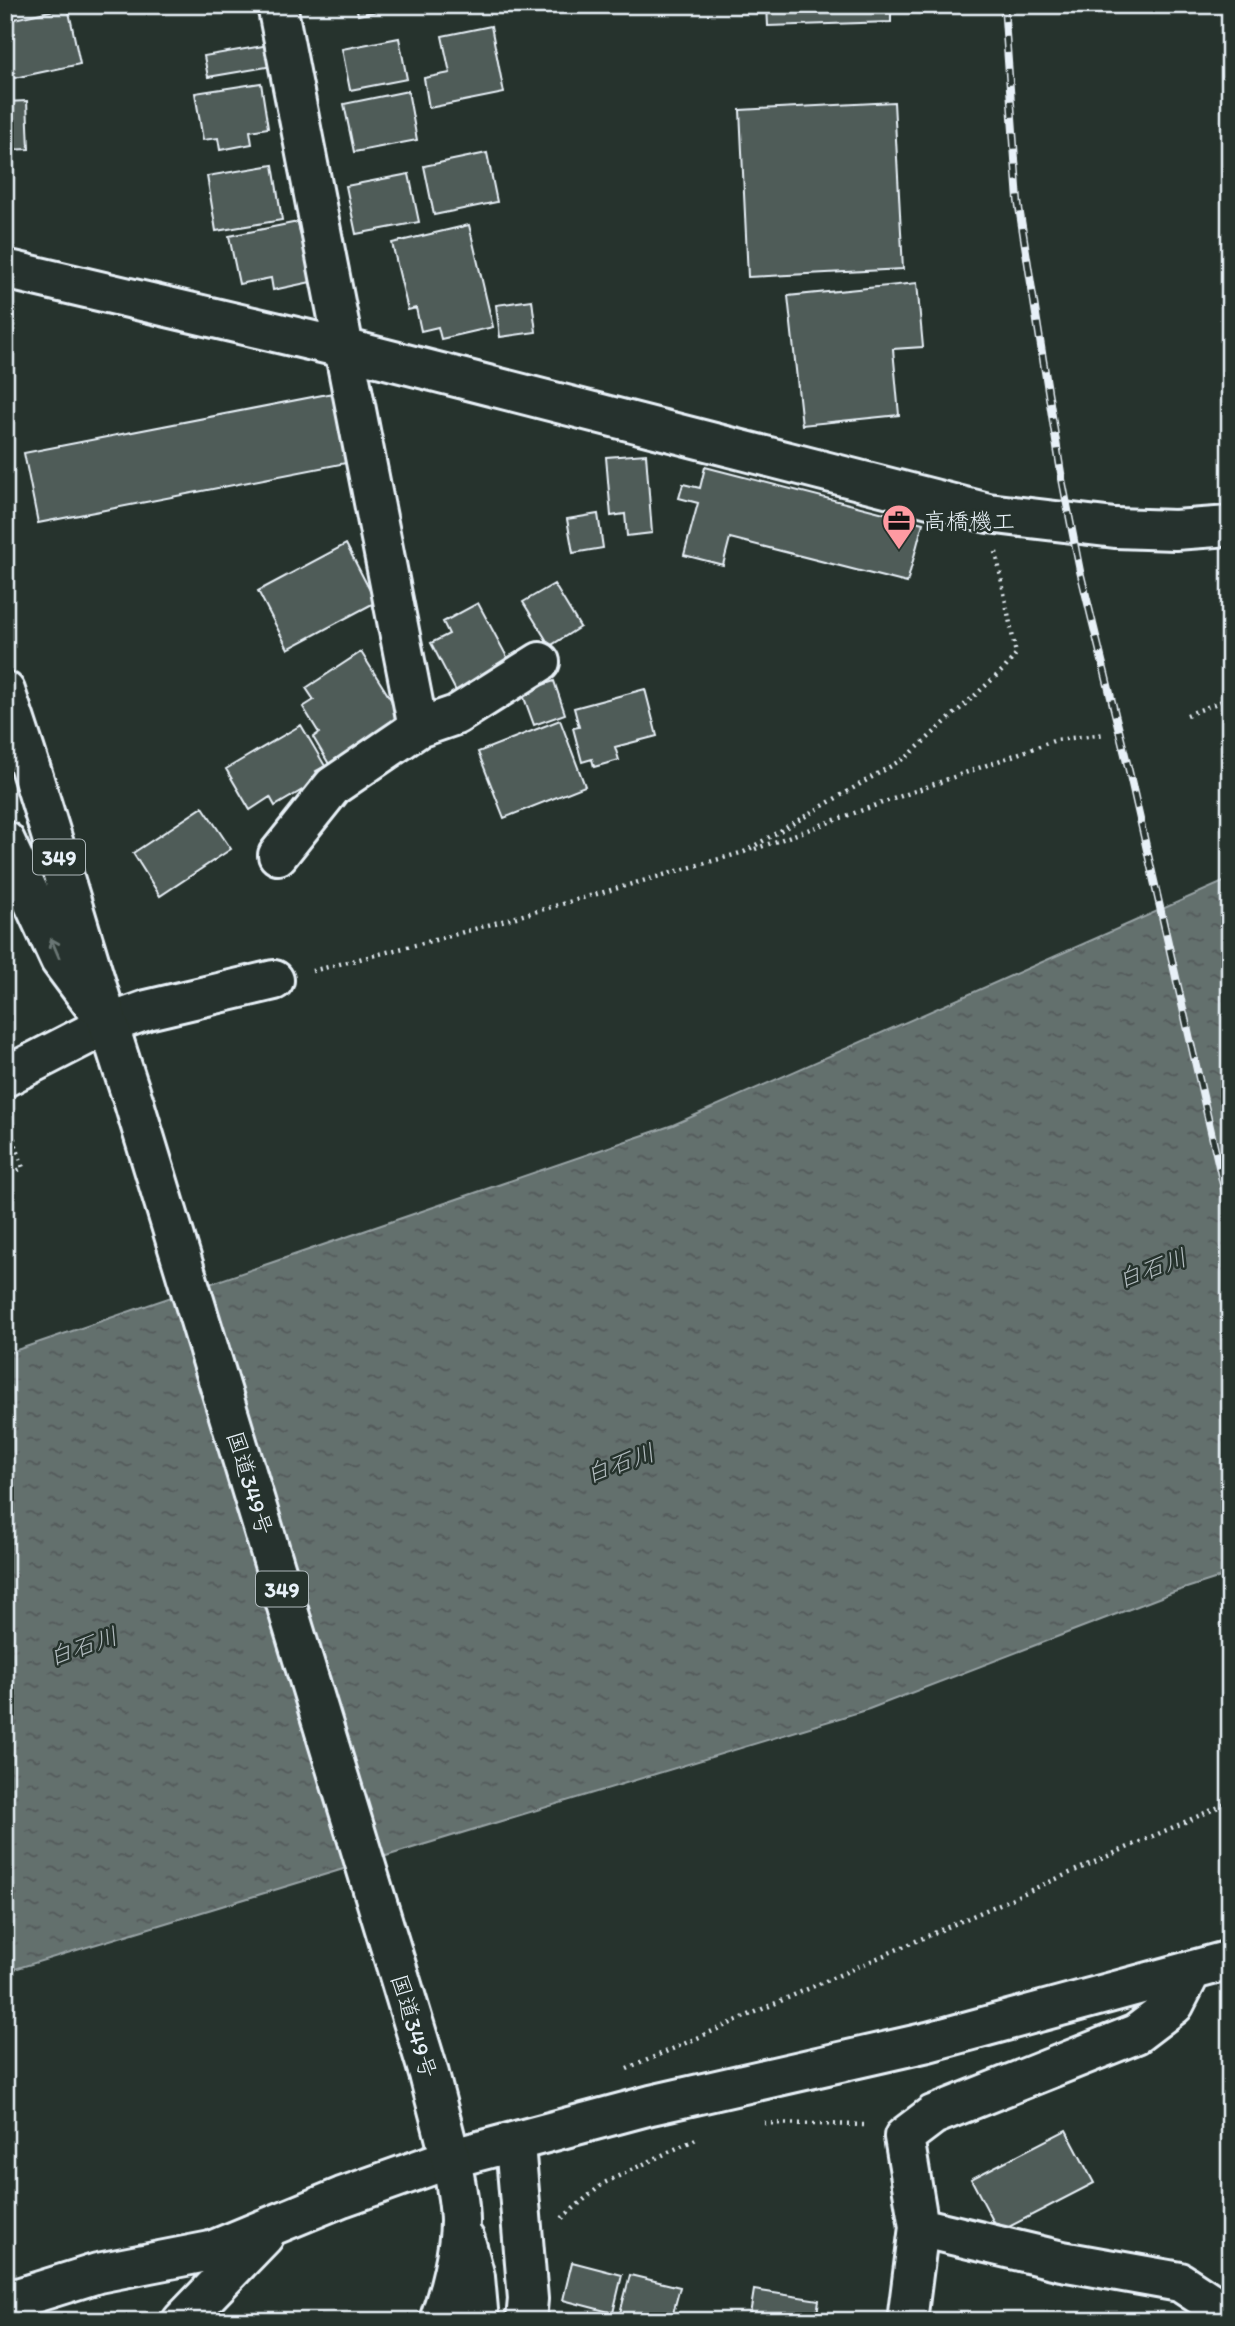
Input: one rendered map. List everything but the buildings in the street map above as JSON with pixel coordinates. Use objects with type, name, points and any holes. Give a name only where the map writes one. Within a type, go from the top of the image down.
[{"type":"main road","points":[[277,5],[418,728]]},
{"type":"main road","points":[[5,269],[343,348],[988,513],[1115,528],[1175,530],[1230,526]]},
{"type":"main road","points":[[278,855],[333,786],[418,728],[456,715],[540,662]]},
{"type":"main road","name":"国道349号","points":[[5,691],[42,798],[108,1024],[429,2074],[449,2159],[460,2222],[448,2297],[439,2321]]},
{"type":"main road","name":"349","points":[[5,841],[61,960],[108,1024]]},
{"type":"main road","points":[[5,1077],[108,1024],[147,1010],[274,980]]},
{"type":"main road","points":[[14,2305],[98,2273],[211,2251],[275,2224],[449,2159],[716,2090],[928,2042],[1230,1960]]},
{"type":"main road","points":[[907,2321],[919,2227],[904,2137],[933,2115],[1136,2034],[1174,2005],[1191,1972]]},
{"type":"main road","points":[[515,2144],[528,2299],[526,2321]]},
{"type":"main road","name":"349","points":[[460,2222],[475,2277],[478,2321]]},
{"type":"main road","points":[[182,2321],[275,2224]]},
{"type":"main road","points":[[919,2227],[1062,2261],[1180,2282],[1230,2315]]},
{"type":"path","points":[[744,852],[908,756],[1005,668],[1016,654],[988,513]]},
{"type":"path","points":[[1186,715],[1230,698]]},
{"type":"path","points":[[274,980],[439,939],[744,852],[1056,740],[1105,734]]},
{"type":"path","points":[[5,1110],[23,1168],[5,1175]]},
{"type":"path","points":[[610,2116],[615,2079],[632,2064],[1230,1802]]},
{"type":"path","points":[[716,2090],[726,2116],[752,2123],[860,2122],[904,2137]]},
{"type":"path","points":[[557,2222],[604,2183],[701,2136]]},
{"type":"water","name":"白石川","points":[[1230,879],[1230,1574],[1174,1592],[869,1709],[5,1972],[5,1354],[673,1125]]},
{"type":"railway","points":[[1004,5],[1018,201],[1062,479],[1080,571],[1129,771],[1230,1215]]},
{"type":"place","name":"高橋機工","points":[[899,551]]}]
